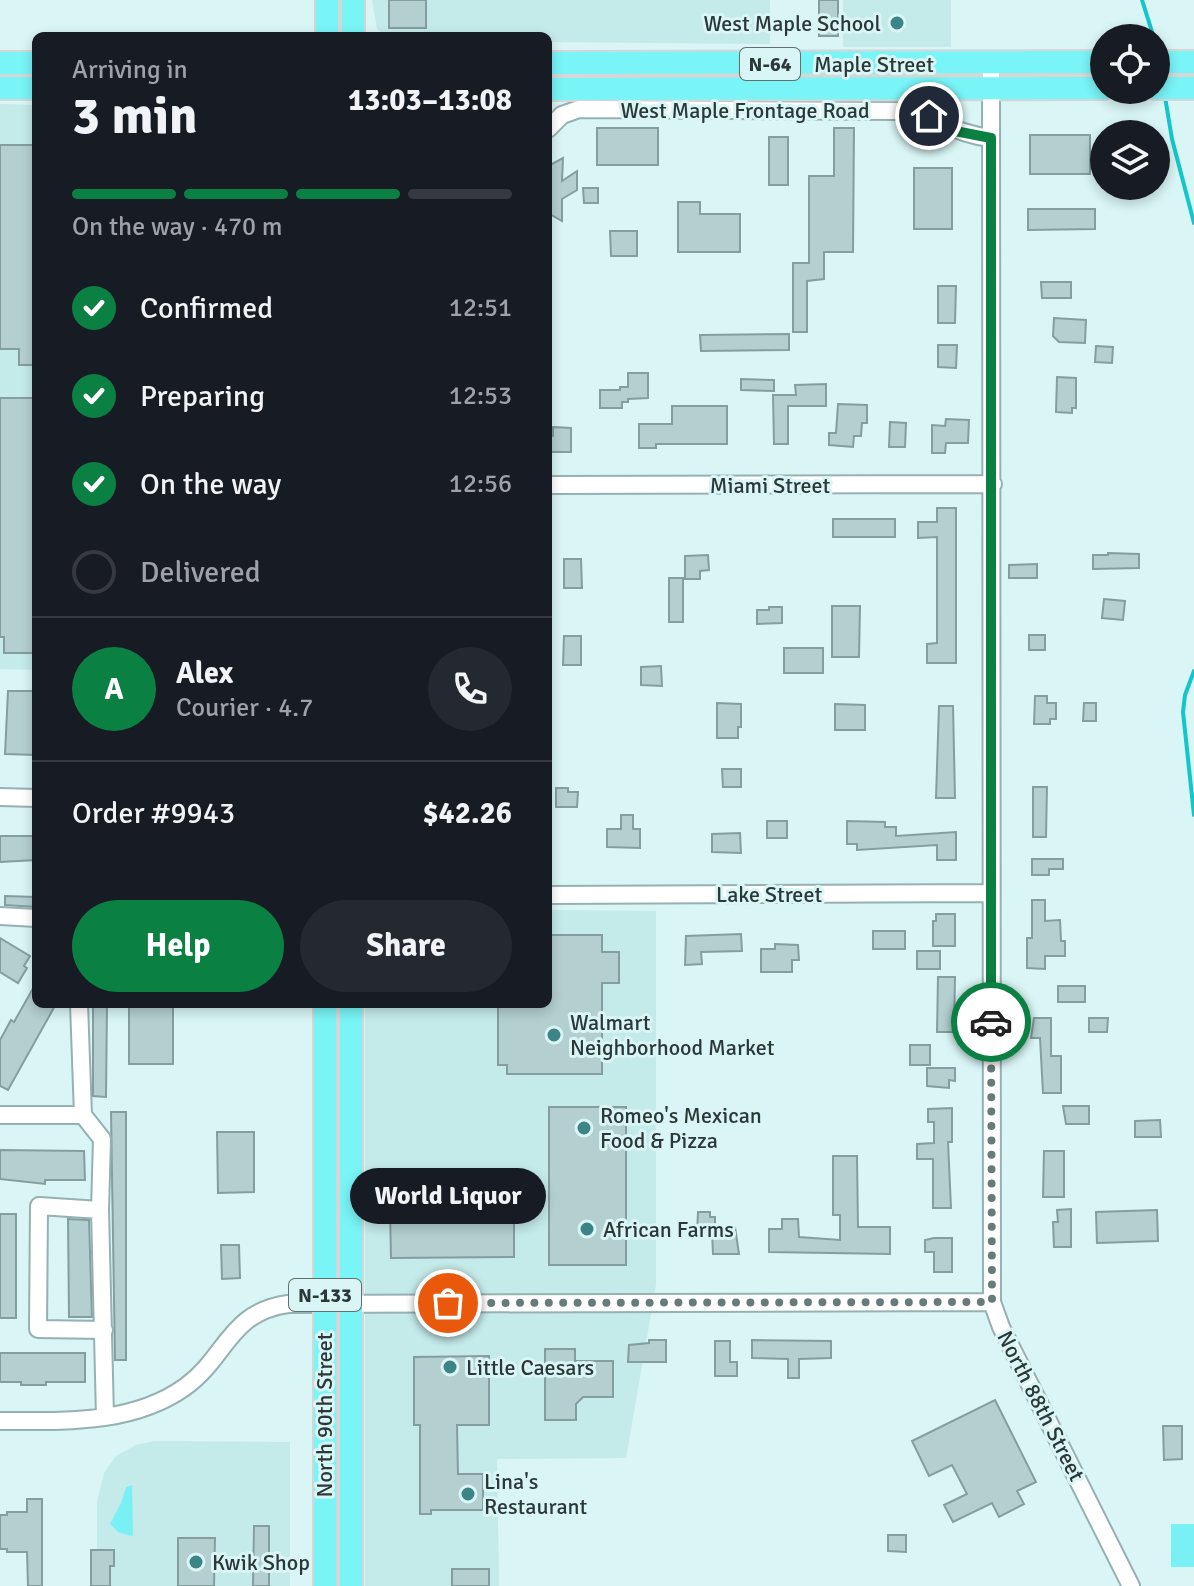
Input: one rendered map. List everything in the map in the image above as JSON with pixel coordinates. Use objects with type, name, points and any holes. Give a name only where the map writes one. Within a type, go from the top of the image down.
[{"type":"main road","points":[[327,0],[327,32]]},
{"type":"main road","points":[[353,0],[353,32]]},
{"type":"main road","name":"Maple Street","points":[[552,63],[1090,62]]},
{"type":"main road","points":[[1170,62],[1194,62]]},
{"type":"main road","points":[[0,63],[32,63]]},
{"type":"main road","points":[[0,88],[32,88]]},
{"type":"main road","name":"Maple Street","points":[[552,89],[1090,88]]},
{"type":"main road","points":[[1170,88],[1194,88]]},
{"type":"main road","name":"North 90th Street","points":[[325,1008],[325,1586]]},
{"type":"main road","name":"North 90th Street","points":[[351,1008],[351,1586]]},
{"type":"street","name":"North 88th Street","points":[[991,64],[992,1302],[1001,1327],[1131,1586]]},
{"type":"street","name":"West Maple Frontage Road","points":[[552,125],[562,115],[579,109],[895,111],[929,116],[955,131],[991,138]]},
{"type":"street","name":"Miami Street","points":[[552,485],[993,484]]},
{"type":"street","points":[[0,797],[32,798]]},
{"type":"street","name":"Lake Street","points":[[552,895],[991,893]]},
{"type":"street","points":[[0,916],[32,918]]},
{"type":"street","points":[[79,1008],[83,1115],[102,1139],[100,1210],[105,1417]]},
{"type":"street","points":[[0,1115],[83,1115]]},
{"type":"street","points":[[100,1210],[39,1206],[38,1329],[104,1330]]},
{"type":"street","points":[[0,1421],[105,1417],[145,1406],[183,1389],[237,1328],[257,1313],[281,1305],[992,1302]]},
{"type":"shaded area","points":[[372,0],[770,0],[770,44],[552,42],[552,32],[380,32],[377,29]]},
{"type":"shaded area","name":"West Maple School","points":[[843,0],[951,0],[951,47],[843,47]]},
{"type":"shaded area","points":[[0,104],[32,105],[32,670],[0,669]]},
{"type":"shaded area","points":[[552,910],[656,911],[656,1285],[626,1458],[497,1459],[499,1586],[365,1586],[365,1008],[552,1008]]},
{"type":"shaded area","points":[[154,1441],[290,1442],[290,1586],[97,1586],[97,1502],[104,1473],[116,1456],[136,1445]]},
{"type":"shaded area","points":[[132,1485],[131,1536],[118,1532],[110,1524],[126,1487]]},
{"type":"shaded area","points":[[1171,1524],[1194,1524],[1194,1567],[1171,1567]]},
{"type":"building","points":[[389,0],[426,0],[426,28],[389,28]]},
{"type":"building","points":[[819,0],[838,0],[838,36],[819,36]]},
{"type":"building","points":[[597,128],[658,128],[658,165],[597,165]]},
{"type":"building","points":[[834,128],[854,128],[853,252],[824,252],[824,279],[807,281],[807,332],[793,332],[793,263],[809,263],[809,176],[834,176]]},
{"type":"building","points":[[1030,135],[1090,135],[1090,174],[1030,174]]},
{"type":"building","points":[[769,137],[788,137],[788,185],[769,185]]},
{"type":"building","points":[[0,145],[32,145],[32,365],[19,365],[19,349],[0,349]]},
{"type":"building","points":[[563,158],[562,181],[577,171],[577,190],[562,199],[562,221],[552,215],[552,164]]},
{"type":"building","points":[[914,168],[952,168],[952,229],[914,229]]},
{"type":"building","points":[[583,188],[598,188],[598,203],[584,203]]},
{"type":"building","points":[[678,202],[700,202],[700,214],[740,214],[740,252],[678,252]]},
{"type":"building","points":[[1028,209],[1095,209],[1095,229],[1028,230]]},
{"type":"building","points":[[610,231],[637,231],[637,256],[611,256]]},
{"type":"building","points":[[1041,282],[1071,282],[1071,298],[1042,298]]},
{"type":"building","points":[[938,286],[956,286],[955,323],[938,323]]},
{"type":"building","points":[[1054,318],[1086,320],[1085,343],[1059,342],[1053,336]]},
{"type":"building","points":[[789,334],[789,350],[701,351],[700,335]]},
{"type":"building","points":[[938,345],[957,345],[956,368],[938,367]]},
{"type":"building","points":[[1096,346],[1113,347],[1112,363],[1095,362]]},
{"type":"building","points":[[628,373],[648,373],[648,398],[628,399],[628,402],[622,402],[622,408],[600,408],[600,390],[628,387]]},
{"type":"building","points":[[1057,377],[1076,378],[1076,408],[1072,408],[1072,413],[1056,412]]},
{"type":"building","points":[[741,379],[774,380],[774,391],[741,390]]},
{"type":"building","points":[[826,384],[826,406],[788,406],[788,444],[774,444],[773,395],[796,395],[795,385]]},
{"type":"building","points":[[0,398],[32,398],[32,653],[4,653],[4,637],[0,637]]},
{"type":"building","points":[[838,404],[867,405],[867,423],[862,423],[861,436],[854,436],[853,447],[829,445],[829,433],[836,433]]},
{"type":"building","points":[[672,406],[727,406],[727,444],[656,444],[656,448],[639,448],[639,424],[672,424]]},
{"type":"building","points":[[946,419],[969,420],[968,443],[946,443],[945,453],[932,453],[932,425],[945,426]]},
{"type":"building","points":[[890,422],[906,423],[905,447],[889,447]]},
{"type":"building","points":[[553,427],[571,428],[571,452],[552,452]]},
{"type":"building","points":[[937,508],[956,508],[956,663],[927,663],[927,644],[937,643],[937,537],[918,538],[918,522],[937,522]]},
{"type":"building","points":[[833,519],[895,519],[895,537],[833,537]]},
{"type":"building","points":[[1139,554],[1139,568],[1093,569],[1093,555]]},
{"type":"building","points":[[708,555],[709,570],[700,571],[700,579],[685,579],[685,556]]},
{"type":"building","points":[[564,559],[581,559],[582,588],[564,588]]},
{"type":"building","points":[[1037,564],[1037,578],[1009,578],[1009,565]]},
{"type":"building","points":[[669,578],[683,578],[683,622],[669,622]]},
{"type":"building","points":[[1104,599],[1125,601],[1123,620],[1102,618]]},
{"type":"building","points":[[832,606],[860,606],[859,657],[832,657]]},
{"type":"building","points":[[769,607],[782,607],[782,623],[757,624],[757,610],[769,610]]},
{"type":"building","points":[[1029,635],[1045,635],[1045,650],[1029,650]]},
{"type":"building","points":[[564,636],[581,636],[581,665],[563,665]]},
{"type":"building","points":[[784,648],[823,648],[823,673],[784,673]]},
{"type":"building","points":[[661,666],[662,686],[641,685],[641,667]]},
{"type":"building","points":[[8,691],[32,691],[32,755],[5,754]]},
{"type":"building","points":[[1035,696],[1047,696],[1047,703],[1056,703],[1056,719],[1050,719],[1050,724],[1034,724]]},
{"type":"building","points":[[717,703],[741,704],[738,738],[717,738]]},
{"type":"building","points":[[1084,703],[1096,703],[1096,721],[1083,721]]},
{"type":"building","points":[[835,704],[865,705],[865,730],[835,730]]},
{"type":"building","points":[[939,706],[953,706],[955,798],[936,798]]},
{"type":"building","points":[[722,769],[741,769],[741,787],[723,787]]},
{"type":"building","points":[[1033,787],[1047,787],[1046,837],[1033,837]]},
{"type":"building","points":[[556,788],[578,792],[577,807],[556,807]]},
{"type":"building","points":[[621,815],[633,815],[633,829],[640,829],[640,848],[607,847],[607,829],[621,829]]},
{"type":"building","points":[[767,821],[787,821],[787,838],[767,838]]},
{"type":"building","points":[[847,821],[885,822],[885,827],[896,827],[896,836],[956,832],[956,860],[937,860],[937,845],[857,850],[857,844],[847,844]]},
{"type":"building","points":[[740,833],[741,853],[712,852],[712,834]]},
{"type":"building","points":[[0,836],[32,836],[32,860],[0,862]]},
{"type":"building","points":[[1032,859],[1063,859],[1063,869],[1049,869],[1049,875],[1032,875]]},
{"type":"building","points":[[5,896],[32,897],[32,907],[5,905]]},
{"type":"building","points":[[1032,900],[1045,900],[1045,921],[1060,920],[1061,941],[1065,941],[1065,956],[1045,956],[1045,969],[1027,968],[1027,938],[1032,938]]},
{"type":"building","points":[[936,914],[955,914],[955,946],[933,946]]},
{"type":"building","points":[[873,931],[905,931],[905,949],[873,949]]},
{"type":"building","points":[[741,934],[742,951],[701,952],[702,964],[685,965],[686,936]]},
{"type":"building","name":"Walmart Neighborhood Market","points":[[552,935],[602,935],[602,952],[619,952],[619,983],[602,983],[602,1074],[507,1074],[507,1065],[498,1065],[498,1008],[552,1008]]},
{"type":"building","points":[[0,938],[30,956],[18,983],[0,972]]},
{"type":"building","points":[[775,944],[798,945],[799,960],[792,960],[792,972],[761,972],[761,949],[775,949]]},
{"type":"building","points":[[917,951],[940,951],[940,969],[917,969]]},
{"type":"building","points":[[938,977],[955,977],[954,1032],[937,1032]]},
{"type":"building","points":[[1058,986],[1085,986],[1085,1002],[1058,1002]]},
{"type":"building","points":[[32,990],[32,1008],[54,1008],[8,1090],[0,1086],[0,1040],[11,1020],[14,1022]]},
{"type":"building","points":[[93,1008],[107,1008],[106,1097],[93,1096]]},
{"type":"building","points":[[129,1008],[173,1008],[173,1064],[129,1064]]},
{"type":"building","points":[[1034,1018],[1051,1018],[1051,1056],[1061,1056],[1061,1093],[1043,1093],[1040,1038],[1031,1038]]},
{"type":"building","points":[[1089,1018],[1108,1018],[1107,1032],[1089,1032]]},
{"type":"building","points":[[910,1045],[930,1045],[930,1065],[910,1065]]},
{"type":"building","points":[[927,1068],[955,1068],[955,1081],[949,1080],[949,1088],[927,1086]]},
{"type":"building","points":[[1063,1106],[1089,1106],[1089,1124],[1066,1124]]},
{"type":"building","points":[[549,1107],[626,1107],[626,1265],[549,1265]]},
{"type":"building","points":[[952,1108],[952,1142],[948,1142],[951,1208],[933,1208],[933,1159],[917,1159],[917,1144],[934,1143],[934,1122],[928,1122],[928,1109]]},
{"type":"building","points":[[111,1112],[126,1112],[126,1360],[115,1360]]},
{"type":"building","points":[[1160,1120],[1161,1137],[1135,1137],[1135,1121]]},
{"type":"building","points":[[217,1132],[254,1132],[254,1192],[218,1193]]},
{"type":"building","points":[[0,1150],[84,1151],[85,1180],[45,1180],[45,1184],[0,1179]]},
{"type":"building","points":[[1044,1151],[1064,1151],[1064,1197],[1043,1197]]},
{"type":"building","points":[[833,1156],[857,1156],[858,1227],[890,1227],[890,1254],[769,1252],[769,1229],[782,1229],[782,1219],[798,1219],[799,1237],[840,1240],[840,1215],[833,1215]]},
{"type":"building","points":[[390,1208],[514,1208],[514,1257],[391,1258]]},
{"type":"building","points":[[1071,1209],[1071,1247],[1054,1247],[1053,1222],[1058,1222],[1057,1210]]},
{"type":"building","points":[[1157,1210],[1158,1241],[1097,1243],[1096,1212]]},
{"type":"building","points":[[698,1212],[710,1212],[710,1217],[715,1217],[715,1227],[735,1227],[739,1254],[713,1254],[712,1232],[697,1232]]},
{"type":"building","points":[[0,1214],[16,1214],[16,1318],[0,1318]]},
{"type":"building","points":[[68,1219],[89,1220],[92,1317],[69,1317]]},
{"type":"building","points":[[952,1238],[952,1272],[934,1272],[934,1252],[925,1252],[925,1240]]},
{"type":"building","points":[[221,1245],[239,1245],[240,1278],[222,1279]]},
{"type":"building","points":[[649,1340],[666,1340],[666,1362],[628,1362],[629,1345],[649,1343]]},
{"type":"building","points":[[752,1340],[831,1341],[831,1358],[799,1359],[799,1378],[788,1378],[788,1359],[752,1358]]},
{"type":"building","points":[[715,1341],[730,1341],[730,1362],[737,1362],[737,1376],[715,1376]]},
{"type":"building","points":[[545,1349],[575,1349],[575,1361],[613,1361],[613,1397],[583,1397],[576,1404],[576,1420],[545,1420]]},
{"type":"building","points":[[0,1353],[85,1353],[85,1382],[21,1385],[21,1382],[0,1382]]},
{"type":"building","points":[[489,1356],[489,1425],[457,1425],[458,1474],[483,1474],[483,1510],[431,1510],[431,1514],[420,1514],[420,1425],[414,1425],[414,1357]]},
{"type":"building","points":[[995,1400],[1036,1482],[1017,1491],[1024,1504],[999,1517],[992,1503],[953,1522],[944,1505],[967,1494],[952,1465],[929,1476],[912,1441]]},
{"type":"building","points":[[1163,1426],[1182,1426],[1182,1459],[1164,1460]]},
{"type":"building","points":[[27,1499],[42,1499],[42,1586],[28,1586],[27,1552],[0,1549],[0,1515],[27,1512]]},
{"type":"building","points":[[254,1526],[269,1526],[269,1586],[253,1586]]},
{"type":"building","points":[[888,1535],[906,1535],[906,1552],[888,1551]]},
{"type":"building","name":"Kwik Shop","points":[[178,1538],[215,1538],[214,1586],[178,1586]]},
{"type":"building","points":[[91,1550],[114,1550],[110,1586],[91,1586]]},
{"type":"building","points":[[452,1569],[489,1569],[489,1586],[452,1586]]},
{"type":"waterway","points":[[1142,0],[1150,24]]},
{"type":"waterway","points":[[1166,104],[1194,223]]},
{"type":"waterway","points":[[1194,671],[1185,695],[1183,712],[1194,815]]},
{"type":"way so far","points":[[448,1303],[992,1302],[991,1022]]},
{"type":"place","name":"West Maple School","points":[[897,23]]},
{"type":"place","name":"Walmart Neighborhood Market","points":[[554,1035]]},
{"type":"place","name":"Romeo's Mexican Food & Pizza","points":[[584,1128]]},
{"type":"place","name":"African Farms","points":[[587,1229]]},
{"type":"place","name":"World Liquor","points":[[448,1303]]},
{"type":"place","name":"Little Caesars","points":[[450,1367]]},
{"type":"place","name":"Lina's Restaurant","points":[[468,1494]]},
{"type":"place","name":"Kwik Shop","points":[[196,1562]]},
{"type":"route","points":[[929,116],[955,131],[991,138],[991,1022]]}]
